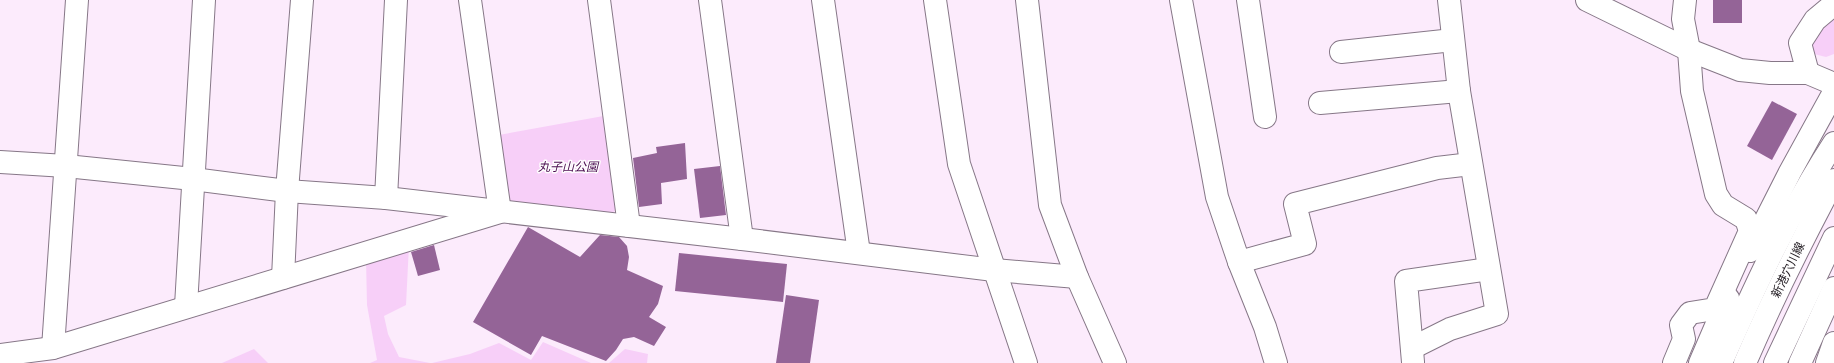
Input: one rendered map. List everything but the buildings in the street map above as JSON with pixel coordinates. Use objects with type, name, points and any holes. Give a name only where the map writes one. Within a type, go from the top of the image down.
[{"type":"street","points":[[53,348],[77,0]]},
{"type":"street","points":[[186,306],[192,179],[204,0]]},
{"type":"street","points":[[283,278],[287,191],[302,0]]},
{"type":"street","points":[[386,198],[396,0]]},
{"type":"street","points":[[470,0],[500,212]]},
{"type":"street","points":[[599,0],[628,226]]},
{"type":"street","points":[[710,0],[742,239]]},
{"type":"street","points":[[823,0],[859,253]]},
{"type":"street","points":[[935,0],[959,164],[1026,363]]},
{"type":"street","points":[[1027,0],[1050,205],[1077,277],[1115,363]]},
{"type":"street","points":[[1181,0],[1217,197],[1265,327],[1276,363]]},
{"type":"street","points":[[1248,0],[1265,117]]},
{"type":"street","points":[[1449,0],[1459,91],[1497,314],[1450,330],[1412,356],[1406,281],[1489,268]]},
{"type":"street","points":[[1587,0],[1689,50],[1740,70],[1770,73],[1808,73],[1834,84]]},
{"type":"street","points":[[1674,363],[1684,339],[1681,325],[1690,313],[1715,309],[1750,231],[1746,218],[1723,205],[1716,194],[1692,91],[1689,50],[1684,19],[1685,0]]},
{"type":"street","points":[[1808,73],[1800,43],[1815,20],[1834,4]]},
{"type":"street","points":[[1341,52],[1453,40]]},
{"type":"street","points":[[1320,103],[1459,91]]},
{"type":"street","points":[[1700,363],[1755,240],[1834,92]]},
{"type":"street","points":[[1721,363],[1762,272],[1834,143]]},
{"type":"street","points":[[0,162],[66,166],[192,179],[287,191],[386,198],[994,270],[1077,277]]},
{"type":"street","points":[[1240,262],[1305,244],[1295,204],[1437,168],[1471,164]]},
{"type":"street","name":"新港穴川線","points":[[1745,363],[1764,318],[1792,260],[1834,180]]},
{"type":"street","points":[[0,355],[53,348],[186,306],[500,212]]},
{"type":"street","points":[[1776,363],[1834,238]]},
{"type":"street","points":[[1800,363],[1834,288]]},
{"type":"street","points":[[1827,363],[1834,344]]},
{"type":"green space","points":[[1834,14],[1834,54],[1826,57],[1806,52],[1810,43]]},
{"type":"green space","name":"丸子山公園","points":[[609,115],[618,207],[611,215],[515,205],[506,199],[499,135]]},
{"type":"green space","points":[[409,245],[406,305],[384,316],[388,334],[399,357],[430,363],[370,363],[377,360],[367,305],[366,259]]},
{"type":"green space","points":[[543,342],[591,363],[432,363],[470,354],[499,343],[531,360]]},
{"type":"green space","points":[[254,349],[268,363],[222,363]]},
{"type":"green space","points":[[625,349],[648,354],[647,363],[609,363]]}]
